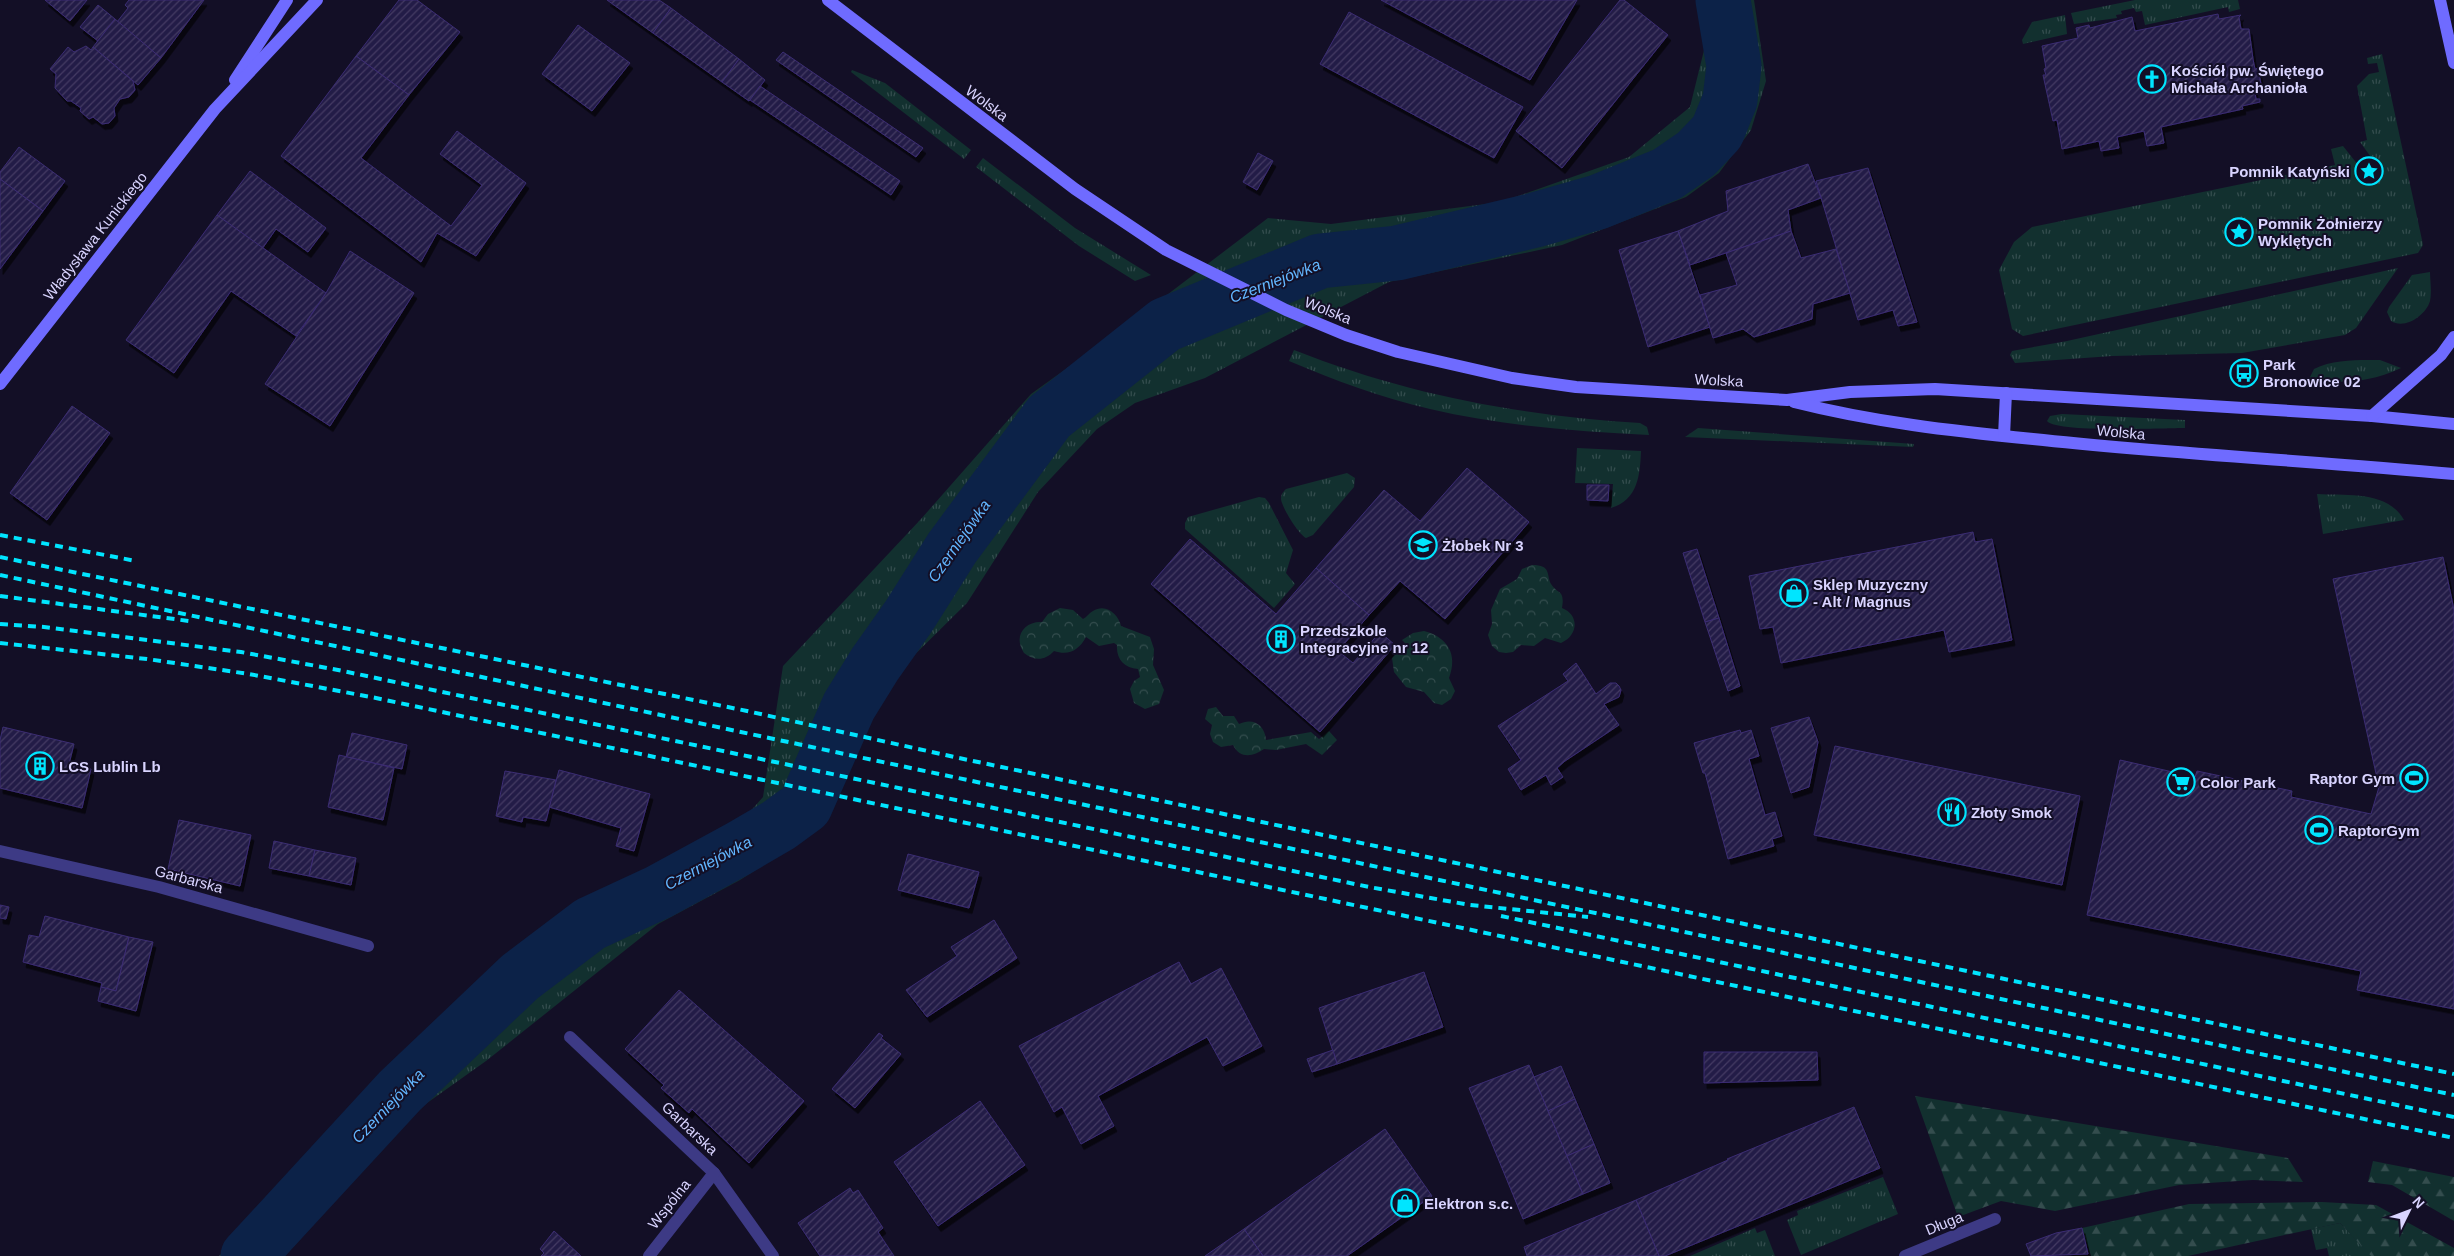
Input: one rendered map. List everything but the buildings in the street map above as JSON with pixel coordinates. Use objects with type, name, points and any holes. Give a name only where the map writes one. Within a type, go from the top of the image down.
[{"type":"street","name":"Władysława Kunickiego","points":[[216,109],[287,0]]},
{"type":"street","name":"Władysława Kunickiego","points":[[0,384],[216,109],[317,0]]},
{"type":"street","name":"Wolska","points":[[828,0],[1075,189],[1189,263],[1286,310],[1346,335],[1398,352],[1522,380],[1576,388],[1787,400],[1850,392],[1935,390],[2372,416],[2454,424]]},
{"type":"street","points":[[2440,0],[2454,63]]},
{"type":"street","points":[[2372,416],[2441,355],[2454,337]]},
{"type":"street","points":[[2004,436],[2006,393]]},
{"type":"street","name":"Wolska","points":[[1787,400],[1847,415],[1932,429],[2117,448],[2454,474]]},
{"type":"street","name":"Garbarska","points":[[0,851],[159,887],[368,946]]},
{"type":"street","name":"Garbarska","points":[[570,1037],[714,1173],[773,1256]]},
{"type":"street","name":"Wspólna","points":[[648,1256],[714,1173]]},
{"type":"street","name":"Długa","points":[[1905,1256],[1995,1219]]},
{"type":"green space","points":[[1698,0],[1754,0],[1766,81],[1751,130],[1719,173],[1686,197],[1562,245],[1389,282],[1205,378],[1135,403],[1097,429],[1038,492],[967,603],[887,682],[818,815],[784,852],[740,880],[658,924],[486,1061],[413,1113],[285,1256],[219,1256],[305,1167],[380,1073],[471,992],[576,906],[734,830],[763,797],[783,666],[921,519],[1031,394],[1134,320],[1268,218],[1331,224],[1501,202],[1629,157],[1690,107],[1708,34]]},
{"type":"green space","points":[[2135,0],[2238,0],[2240,9],[2229,12],[2228,7],[2145,25],[2142,11],[2136,12],[2134,8],[2121,11],[2122,14],[2116,15],[2117,18],[2074,24],[2071,13]]},
{"type":"green space","points":[[2065,15],[2067,34],[2023,44],[2022,40],[2032,22]]},
{"type":"green space","points":[[2382,54],[2423,245],[2418,253],[2023,336],[2012,329],[1999,270],[2014,242],[2032,227],[2335,165],[2331,149],[2343,146],[2370,180],[2381,171],[2360,142],[2367,140],[2357,86],[2369,74],[2379,72],[2377,63],[2368,64],[2367,58]]},
{"type":"green space","points":[[852,70],[885,83],[971,150],[964,159],[851,72]]},
{"type":"green space","points":[[983,158],[1075,228],[1151,275],[1135,281],[1079,246],[976,167]]},
{"type":"green space","points":[[2398,268],[2356,328],[2345,335],[2242,353],[2112,356],[2015,363],[2010,355],[2012,351],[2067,341]]},
{"type":"green space","points":[[2430,272],[2431,297],[2428,306],[2414,320],[2402,324],[2391,321],[2387,312],[2389,307],[2412,275]]},
{"type":"green space","points":[[1294,350],[1337,366],[1421,391],[1550,415],[1640,423],[1647,427],[1649,435],[1512,424],[1430,409],[1358,388],[1289,361]]},
{"type":"green space","points":[[2380,360],[2401,368],[2378,377],[2356,381],[2308,381],[2314,369],[2330,363]]},
{"type":"green space","points":[[2062,414],[2185,420],[2185,428],[2070,427],[2055,425],[2047,421],[2050,416]]},
{"type":"green space","points":[[1698,428],[1914,444],[1913,447],[1685,437]]},
{"type":"green space","points":[[1577,448],[1641,451],[1640,469],[1636,486],[1627,499],[1611,508],[1613,484],[1575,483]]},
{"type":"green space","points":[[1347,473],[1355,478],[1354,487],[1313,535],[1306,538],[1295,527],[1288,515],[1282,503],[1282,493],[1286,489]]},
{"type":"green space","points":[[2317,494],[2353,495],[2377,499],[2397,510],[2404,520],[2323,534]]},
{"type":"green space","points":[[1259,497],[1265,498],[1269,503],[1293,550],[1286,573],[1295,584],[1274,608],[1185,529],[1188,517]]},
{"type":"green space","points":[[1532,565],[1543,567],[1547,571],[1551,584],[1562,595],[1562,608],[1572,615],[1575,626],[1574,631],[1567,640],[1561,643],[1545,638],[1534,646],[1521,645],[1513,652],[1499,652],[1492,646],[1488,635],[1492,624],[1491,610],[1500,589],[1517,579],[1522,569]]},
{"type":"green space","points":[[1060,608],[1073,610],[1083,619],[1098,609],[1107,609],[1117,617],[1121,626],[1150,637],[1154,649],[1153,665],[1164,690],[1159,704],[1145,709],[1134,703],[1130,689],[1134,681],[1140,677],[1138,669],[1129,667],[1122,662],[1118,655],[1117,645],[1114,643],[1099,646],[1086,637],[1073,651],[1064,653],[1054,651],[1047,657],[1039,659],[1024,653],[1021,647],[1020,636],[1025,627],[1036,622],[1042,622],[1048,614]]},
{"type":"green space","points":[[1424,631],[1445,642],[1451,655],[1452,662],[1449,678],[1455,691],[1451,699],[1442,705],[1434,703],[1424,692],[1406,687],[1394,672],[1392,658],[1405,643],[1402,640],[1413,633]]},
{"type":"green space","points":[[1216,707],[1223,716],[1234,716],[1239,724],[1249,721],[1261,726],[1266,740],[1311,732],[1319,739],[1329,731],[1337,740],[1322,755],[1306,744],[1276,750],[1264,749],[1256,754],[1243,755],[1233,745],[1221,747],[1213,742],[1210,734],[1212,725],[1205,719],[1208,709]]},
{"type":"green space","points":[[1915,1096],[2288,1158],[2303,1182],[2253,1180],[2179,1185],[2055,1211],[2001,1201],[1958,1217]]},
{"type":"green space","points":[[2373,1161],[2454,1177],[2454,1221],[2392,1185],[2368,1182]]},
{"type":"green space","points":[[1883,1177],[1898,1214],[1801,1255],[1787,1220],[1798,1215],[1797,1211]]},
{"type":"green space","points":[[2322,1202],[2376,1205],[2454,1248],[2454,1256],[2371,1256],[2340,1223],[2188,1256],[2091,1256],[2082,1228],[2189,1204]]},
{"type":"green space","points":[[2340,1223],[2372,1256],[2329,1256],[2327,1248],[2316,1250],[2311,1229]]},
{"type":"green space","points":[[1755,1228],[1757,1233],[1765,1230],[1775,1256],[1690,1256]]},
{"type":"waterway","name":"Czerniejówka","points":[[248,1256],[400,1091],[520,977],[590,924],[659,892],[738,849],[779,825],[805,806],[849,706],[875,664],[909,616],[952,548],[1049,417],[1165,325],[1320,261],[1397,253],[1535,220],[1598,202],[1667,174],[1696,154],[1717,132],[1730,100],[1734,66],[1723,0]]},
{"type":"railway","points":[[0,535],[136,561]]},
{"type":"railway","points":[[0,557],[747,711],[959,758],[2454,1074]]},
{"type":"railway","points":[[0,575],[2454,1095]]},
{"type":"railway","points":[[0,596],[189,621]]},
{"type":"railway","points":[[0,624],[44,627],[241,652],[338,670],[1369,887],[1470,905],[1588,917]]},
{"type":"railway","points":[[0,643],[147,659],[249,674],[376,698],[2454,1138]]},
{"type":"railway","points":[[1501,916],[2454,1117]]},
{"type":"place","name":"Kościół pw. Świętego Michała Archanioła","points":[[2152,79]]},
{"type":"place","name":"Pomnik Katyński","points":[[2369,171]]},
{"type":"place","name":"Pomnik Żołnierzy Wyklętych","points":[[2239,232]]},
{"type":"place","name":"Park Bronowice 02","points":[[2244,373]]},
{"type":"place","name":"Żłobek Nr 3","points":[[1423,545]]},
{"type":"place","name":"Sklep Muzyczny - Alt / Magnus","points":[[1794,593]]},
{"type":"place","name":"Przedszkole Integracyjne nr 12","points":[[1281,639]]},
{"type":"place","name":"LCS Lublin Lb","points":[[40,766]]},
{"type":"place","name":"Raptor Gym","points":[[2414,778]]},
{"type":"place","name":"Color Park","points":[[2181,782]]},
{"type":"place","name":"Złoty Smok","points":[[1952,812]]},
{"type":"place","name":"RaptorGym","points":[[2319,830]]},
{"type":"place","name":"Elektron s.c.","points":[[1405,1203]]}]
